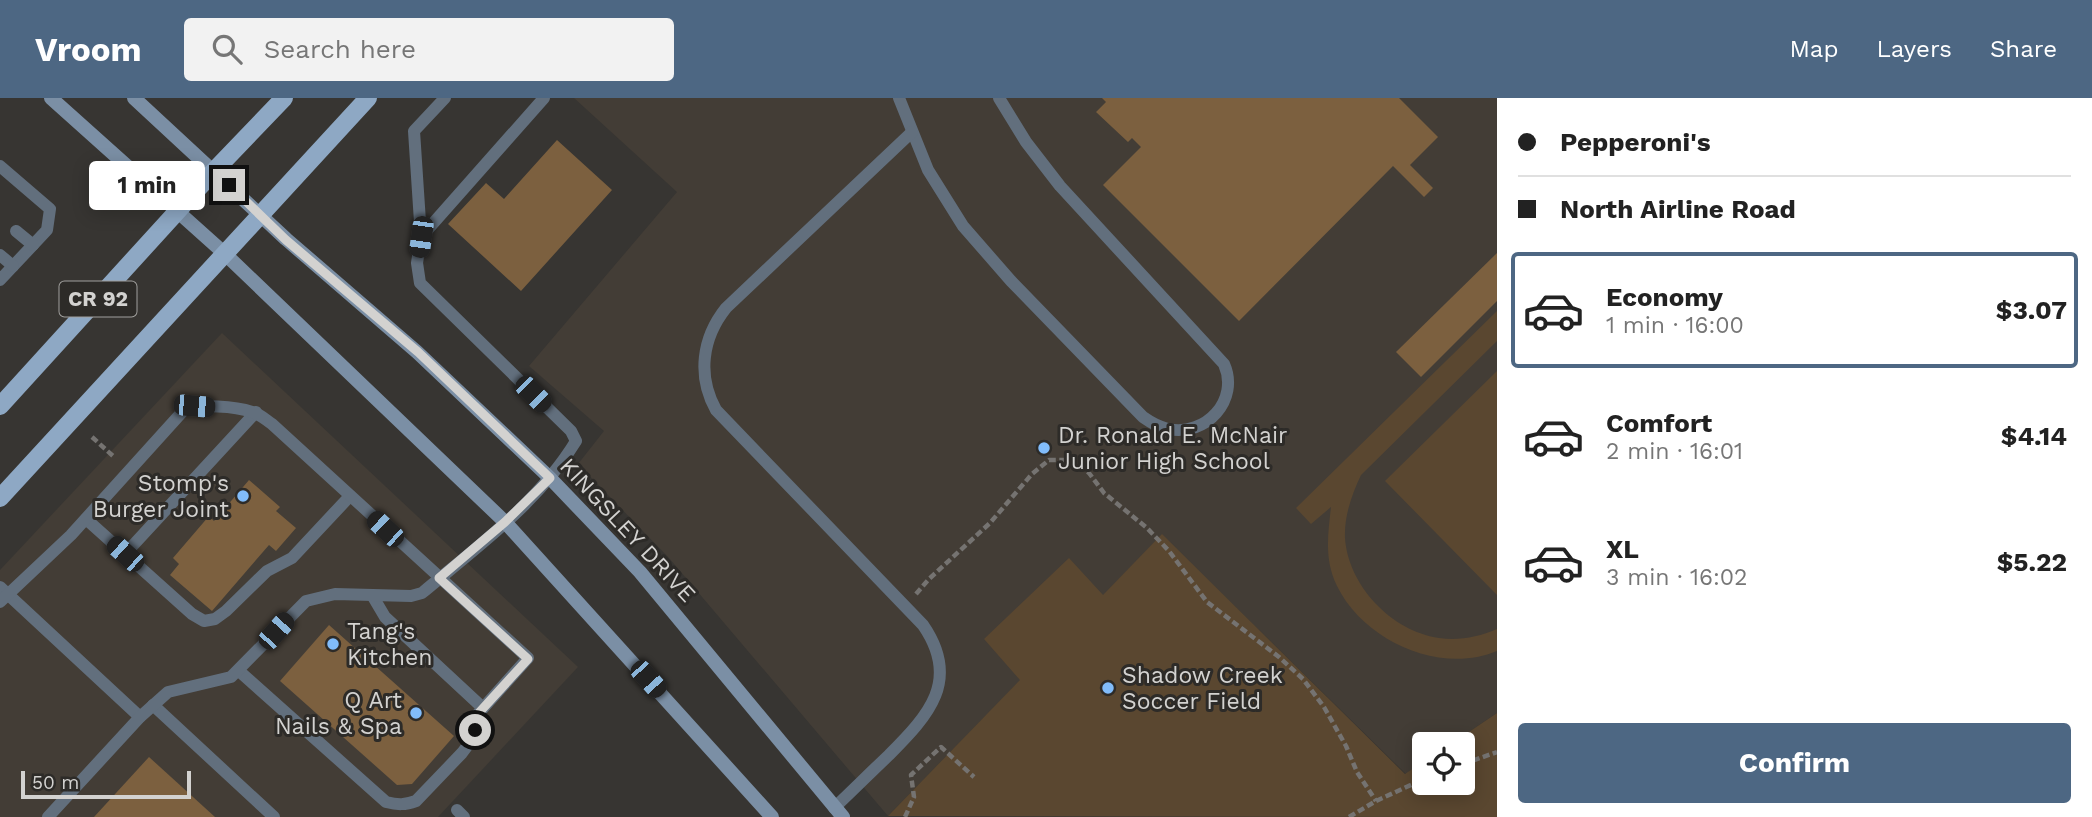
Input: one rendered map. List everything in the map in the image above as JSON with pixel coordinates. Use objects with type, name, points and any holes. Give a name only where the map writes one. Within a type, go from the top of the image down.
[{"type":"main road","points":[[51,98],[223,253],[505,522],[772,817]]},
{"type":"main road","name":"KINGSLEY DRIVE","points":[[134,98],[286,240],[418,352],[550,478],[640,572],[834,814]]},
{"type":"main road","name":"CR 92","points":[[0,406],[284,98]]},
{"type":"main road","name":"CR 92","points":[[0,498],[368,98]]},
{"type":"lane","points":[[48,817],[140,717],[168,692],[231,677],[306,601],[335,594],[411,596],[422,593],[505,522],[550,478],[576,441],[571,431],[420,283],[417,263],[421,237],[414,131],[445,98]]},
{"type":"lane","points":[[421,237],[544,98]]},
{"type":"lane","points":[[899,98],[928,170],[963,226],[979,246],[1143,417],[1168,429],[1186,429],[1205,424],[1220,409],[1227,392],[1228,374],[1224,364],[1060,186],[1026,142],[999,98]]},
{"type":"lane","points":[[834,814],[929,711],[936,696],[941,667],[938,652],[923,625],[727,423],[708,396],[704,367],[709,336],[715,321],[726,308],[912,132]]},
{"type":"lane","points":[[0,280],[47,230],[50,209],[3,174]]},
{"type":"lane","points":[[16,231],[33,245]]},
{"type":"lane","points":[[0,255],[13,266]]},
{"type":"lane","points":[[140,717],[3,595],[86,519],[184,410],[194,406],[256,412],[272,424],[528,659],[476,716],[471,741],[462,753],[416,800],[398,805],[386,803],[239,671]]},
{"type":"lane","points":[[125,554],[256,412]]},
{"type":"lane","points":[[86,519],[192,614],[204,621],[215,619],[267,570],[292,558],[350,496]]},
{"type":"lane","points":[[372,595],[385,617],[483,708]]},
{"type":"lane","points":[[153,705],[274,817]]},
{"type":"path","points":[[92,437],[113,456]]},
{"type":"path","points":[[906,607],[929,579],[990,523],[1032,474],[1049,460],[1078,464],[1089,473],[1104,493],[1147,528],[1169,551],[1208,602],[1303,679],[1324,707],[1357,772],[1376,801]]},
{"type":"path","points":[[905,817],[914,797],[911,775],[940,747],[974,777]]},
{"type":"path","points":[[1475,760],[1497,752]]},
{"type":"path","points":[[1349,817],[1412,784]]},
{"type":"shaded area","name":"Dr. Ronald E. McNair Junior High School","points":[[574,98],[1497,98],[1497,713],[1469,732],[1412,732],[1412,770],[1406,774],[1162,535],[888,816],[669,558],[578,464],[604,431],[529,366],[677,192]]},
{"type":"shaded area","points":[[1497,311],[1497,341],[1361,475],[1347,513],[1345,538],[1354,572],[1363,588],[1389,616],[1421,634],[1439,638],[1468,638],[1497,629],[1497,651],[1452,659],[1406,648],[1365,623],[1349,606],[1337,586],[1330,566],[1328,547],[1331,507],[1311,524],[1296,508]]},
{"type":"shaded area","points":[[222,333],[578,667],[438,817],[0,817],[0,570]]},
{"type":"shaded area","points":[[1497,371],[1497,595],[1385,481]]},
{"type":"shaded area","points":[[1162,534],[1405,774],[1412,769],[1412,795],[1475,795],[1475,732],[1469,732],[1497,713],[1497,817],[888,816],[1020,680],[984,639],[1069,558],[1103,595]]},
{"type":"building","points":[[1102,98],[1399,98],[1438,137],[1410,165],[1433,188],[1424,197],[1393,166],[1239,321],[1103,185],[1141,147],[1132,138],[1128,142],[1096,112],[1106,102]]},
{"type":"building","points":[[557,140],[612,190],[521,291],[448,224],[486,183],[504,199]]},
{"type":"building","points":[[1497,253],[1497,301],[1421,377],[1396,352]]},
{"type":"building","points":[[249,480],[280,507],[276,511],[296,528],[276,551],[269,545],[212,611],[170,575],[179,564],[173,558],[209,516],[214,521]]},
{"type":"building","points":[[329,625],[454,736],[412,784],[397,785],[280,681]]},
{"type":"building","points":[[149,757],[215,817],[94,817]]},
{"type":"place","name":"Dr. Ronald E. McNair Junior High School","points":[[1044,448]]},
{"type":"place","name":"Stomp's Burger Joint","points":[[243,496]]},
{"type":"place","name":"Tang's Kitchen","points":[[333,644]]},
{"type":"place","name":"Shadow Creek Soccer Field","points":[[1108,688]]},
{"type":"place","name":"Q Art Nails & Spa","points":[[416,713]]},
{"type":"route","points":[[229,185],[286,240],[418,352],[550,478],[505,522],[439,578],[528,659],[476,716],[475,730]]}]
